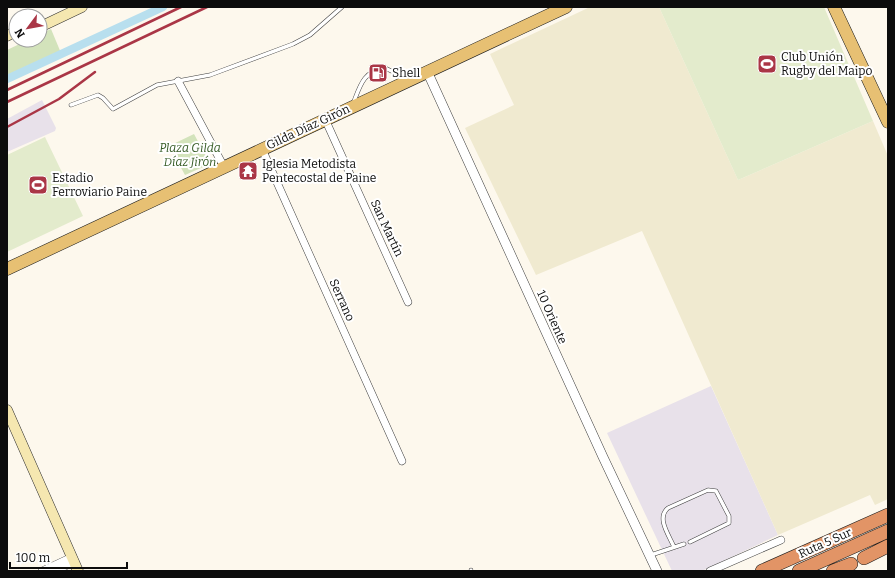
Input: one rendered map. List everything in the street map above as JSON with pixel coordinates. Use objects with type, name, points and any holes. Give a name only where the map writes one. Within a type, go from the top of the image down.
[{"type":"highway","name":"Ruta 5 Sur","points":[[762,571],[888,515]]},
{"type":"highway","name":"Ruta 5 Sur","points":[[799,571],[888,531]]},
{"type":"highway","points":[[864,558],[888,546]]},
{"type":"highway","points":[[833,571],[851,564]]},
{"type":"main road","points":[[48,16],[67,7]]},
{"type":"main road","points":[[48,23],[82,7]]},
{"type":"main road","name":"Gilda Díaz Girón","points":[[7,269],[566,7]]},
{"type":"main road","points":[[834,7],[888,122]]},
{"type":"main road","points":[[7,410],[75,564]]},
{"type":"street","name":"10 Oriente","points":[[427,71],[657,571]]},
{"type":"street","points":[[178,81],[224,167]]},
{"type":"street","name":"San Martín","points":[[325,119],[408,302]]},
{"type":"street","name":"Serrano","points":[[262,149],[402,461]]},
{"type":"street","points":[[710,571],[782,540]]},
{"type":"street","points":[[42,571],[75,564]]},
{"type":"street","points":[[55,571],[75,564]]},
{"type":"lane","points":[[71,105],[98,95],[103,98],[113,109],[157,85],[210,75],[229,69],[293,44],[310,35],[342,7]]},
{"type":"lane","points":[[352,106],[361,80],[380,69],[388,68],[409,80]]},
{"type":"lane","points":[[674,547],[662,519],[664,512],[668,508],[708,490],[716,491],[729,516],[729,523],[690,542]]},
{"type":"lane","points":[[650,556],[684,544]]},
{"type":"shaded area","points":[[590,7],[659,7],[738,180],[873,121],[888,156],[888,499],[875,505],[870,495],[778,535],[642,231],[536,275],[465,128],[514,105],[490,54]]},
{"type":"shaded area","points":[[42,100],[56,128],[55,131],[7,152],[7,119]]},
{"type":"shaded area","points":[[711,386],[778,535],[702,571],[672,571],[607,433]]},
{"type":"green space","name":"Club Unión Rugby del Maipo","points":[[659,7],[824,7],[873,121],[738,180]]},
{"type":"green space","points":[[51,29],[61,53],[7,77],[7,50],[11,48],[48,48],[48,30]]},
{"type":"green space","name":"Plaza Gilda Díaz Jirón","points":[[194,134],[210,164],[185,175],[169,146]]},
{"type":"green space","name":"Estadio Ferroviario Paine","points":[[45,137],[83,216],[7,252],[7,155]]},
{"type":"waterway","points":[[7,79],[163,7]]},
{"type":"railway","points":[[7,90],[181,7]]},
{"type":"railway","points":[[7,102],[207,7]]},
{"type":"railway","points":[[7,127],[59,99],[95,72]]},
{"type":"place","name":"Club Unión Rugby del Maipo","points":[[767,64]]},
{"type":"place","name":"Shell","points":[[378,73]]},
{"type":"place","name":"Iglesia Metodista Pentecostal de Paine","points":[[248,171]]},
{"type":"place","name":"Estadio Ferroviario Paine","points":[[38,185]]}]
